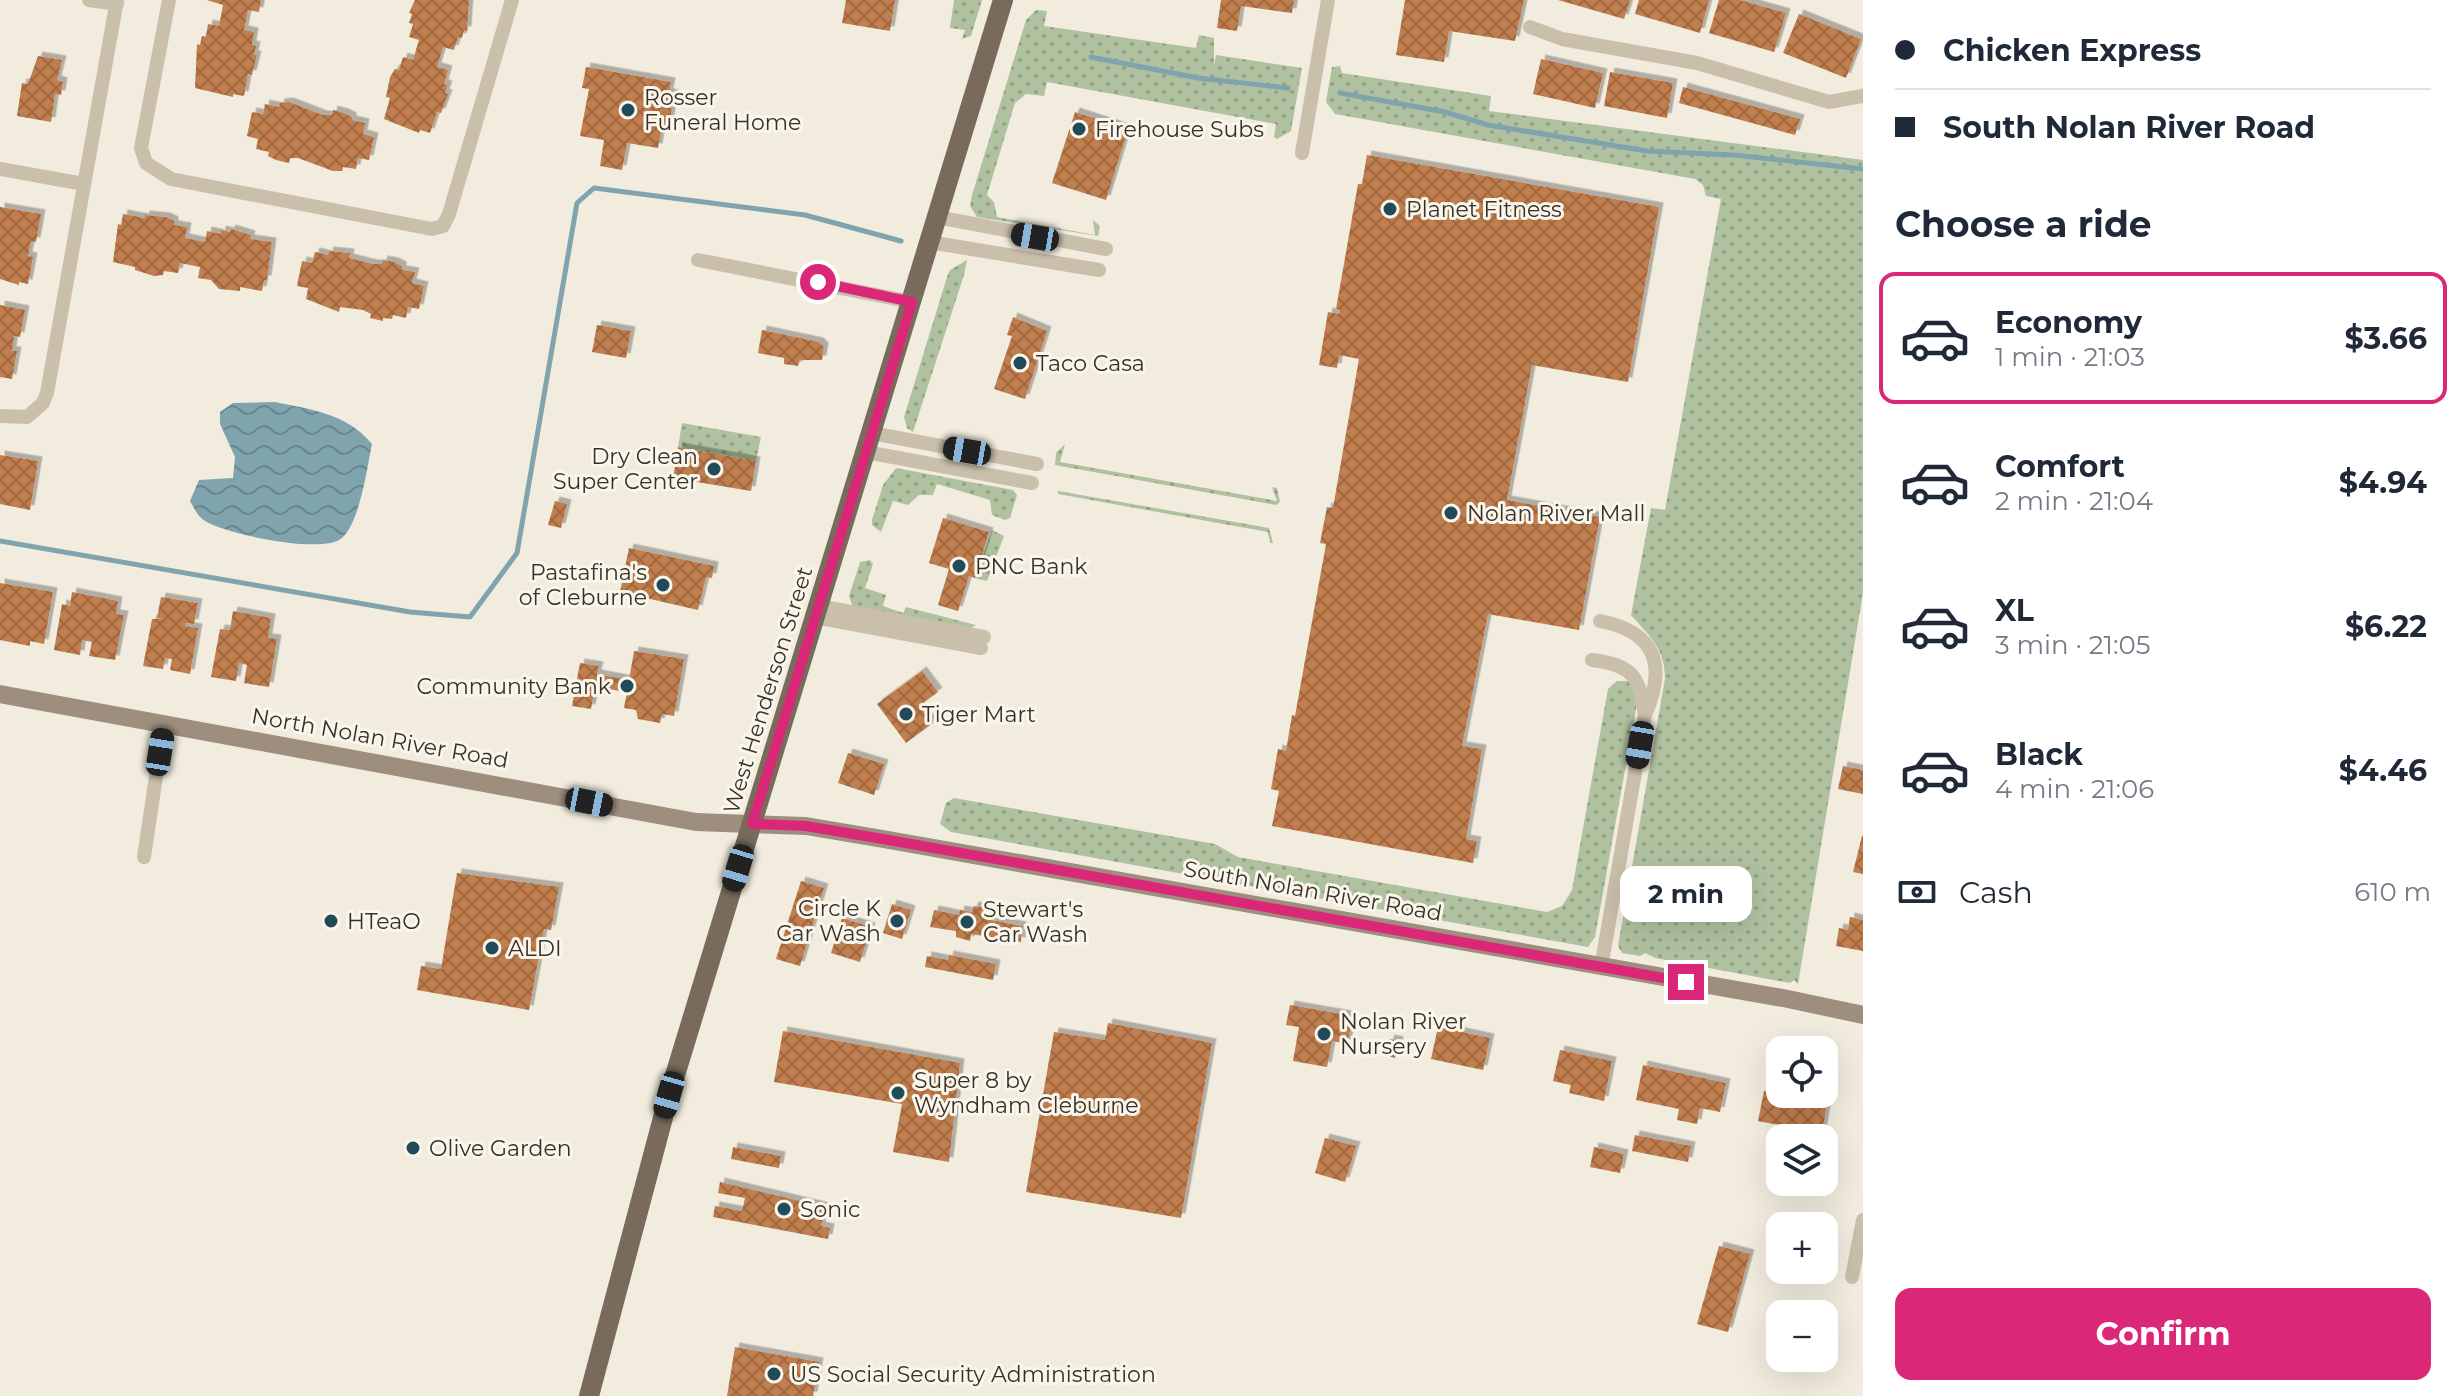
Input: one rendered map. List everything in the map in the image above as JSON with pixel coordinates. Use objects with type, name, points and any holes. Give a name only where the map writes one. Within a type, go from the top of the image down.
[{"type":"main road","name":"West Henderson Street","points":[[589,1396],[669,1095],[1003,0]]},
{"type":"main road","name":"North Nolan River Road","points":[[0,694],[696,822],[752,824]]},
{"type":"main road","name":"South Nolan River Road","points":[[752,824],[806,826],[909,843],[1788,999],[1863,1015]]},
{"type":"street","points":[[0,416],[27,417],[43,403],[47,393],[117,2],[89,0]]},
{"type":"street","points":[[169,0],[141,148],[152,168],[171,179],[432,229],[443,226],[449,214],[512,0]]},
{"type":"street","points":[[1302,153],[1328,0]]},
{"type":"street","points":[[1530,27],[1562,39],[1697,63],[1829,102],[1863,96]]},
{"type":"street","points":[[0,169],[84,184]]},
{"type":"street","points":[[937,217],[1106,249]]},
{"type":"street","points":[[929,242],[1099,270]]},
{"type":"street","points":[[698,260],[912,302]]},
{"type":"street","points":[[868,442],[1037,464]]},
{"type":"street","points":[[868,442],[1032,483]]},
{"type":"street","points":[[817,611],[983,643]]},
{"type":"street","points":[[1600,621],[1635,632],[1654,657],[1658,679],[1645,715],[1601,968]]},
{"type":"street","points":[[1592,660],[1623,666],[1634,675],[1641,684],[1645,715]]},
{"type":"street","points":[[144,857],[164,723]]},
{"type":"street","points":[[1852,1277],[1863,1220]]},
{"type":"green space","points":[[954,0],[982,0],[971,36],[962,39],[965,30],[950,28]]},
{"type":"green space","points":[[1036,10],[1047,11],[1044,26],[1196,48],[1199,35],[1214,38],[1214,66],[1216,55],[1302,68],[1291,131],[1277,139],[1274,137],[1276,124],[1047,82],[1044,96],[1026,94],[1015,103],[987,195],[994,202],[997,217],[1095,235],[1093,220],[1100,226],[1098,236],[977,217],[970,206],[972,195],[1026,20]]},
{"type":"green space","points":[[1340,66],[1342,73],[1491,96],[1489,111],[1863,160],[1863,593],[1798,984],[1794,980],[1790,983],[1655,958],[1645,953],[1640,956],[1622,953],[1618,946],[1665,679],[1659,651],[1631,615],[1651,508],[1665,510],[1721,199],[1706,196],[1703,185],[1695,179],[1335,114],[1326,102],[1332,67]]},
{"type":"green space","points":[[967,260],[913,432],[907,428],[904,417],[947,277],[950,270]]},
{"type":"green space","points":[[682,423],[761,437],[756,461],[678,447]]},
{"type":"green space","points":[[1065,444],[1060,462],[1277,501],[1272,487],[1277,488],[1280,502],[1276,505],[1055,465],[1056,453]]},
{"type":"green space","points":[[896,468],[1013,490],[1017,495],[1010,518],[1005,520],[992,515],[990,500],[937,484],[933,495],[919,495],[908,505],[893,501],[881,532],[872,525],[872,520],[883,485]]},
{"type":"green space","points":[[1058,491],[1269,528],[1273,543],[1270,543],[1268,532],[1058,494]]},
{"type":"green space","points":[[992,530],[1004,536],[987,581],[975,578]]},
{"type":"green space","points":[[870,560],[873,564],[865,588],[886,595],[883,606],[903,613],[906,607],[976,625],[971,628],[853,607],[849,596],[860,562]]},
{"type":"green space","points":[[1617,681],[1628,681],[1638,698],[1595,937],[1588,947],[951,832],[940,824],[946,803],[954,798],[1215,844],[1238,857],[1547,912],[1562,906],[1572,890],[1608,689]]},
{"type":"water","points":[[275,402],[340,419],[372,444],[354,520],[342,538],[332,543],[296,544],[233,532],[203,519],[190,501],[199,480],[233,478],[235,457],[220,424],[220,412],[233,403]]},
{"type":"building","points":[[207,0],[261,0],[259,12],[248,10],[244,30],[254,32],[252,45],[256,46],[254,55],[257,55],[252,75],[248,74],[244,96],[233,94],[233,97],[195,88],[197,44],[200,45],[202,36],[206,37],[208,24],[219,26],[223,5]]},
{"type":"building","points":[[415,0],[469,0],[467,31],[464,30],[462,38],[458,37],[454,50],[443,47],[437,67],[448,70],[444,84],[448,85],[445,93],[448,94],[441,113],[437,112],[430,133],[420,130],[419,133],[384,119],[390,98],[386,97],[390,77],[395,69],[399,70],[403,57],[413,60],[419,40],[409,37],[413,24],[409,23],[412,14],[409,13]]},
{"type":"building","points":[[846,0],[895,0],[890,31],[842,23]]},
{"type":"building","points":[[1221,0],[1294,0],[1292,13],[1241,6],[1237,31],[1217,28]]},
{"type":"building","points":[[1405,0],[1524,0],[1515,41],[1449,31],[1444,62],[1396,55]]},
{"type":"building","points":[[1558,0],[1630,0],[1624,19]]},
{"type":"building","points":[[1639,0],[1709,0],[1700,33],[1635,14]]},
{"type":"building","points":[[1719,0],[1740,0],[1786,13],[1774,52],[1709,33]]},
{"type":"building","points":[[1799,14],[1861,39],[1846,78],[1783,53]]},
{"type":"building","points":[[38,56],[62,60],[57,80],[63,82],[61,95],[55,94],[51,122],[17,116],[22,83],[28,84]]},
{"type":"building","points":[[1541,59],[1603,73],[1595,108],[1533,94]]},
{"type":"building","name":"Rosser Funeral Home","points":[[586,67],[671,82],[669,93],[674,94],[669,126],[662,125],[658,148],[627,143],[622,170],[600,166],[604,140],[580,136],[589,89],[582,88]]},
{"type":"building","points":[[1610,72],[1673,83],[1667,118],[1604,106]]},
{"type":"building","points":[[1683,87],[1800,119],[1795,135],[1679,103]]},
{"type":"building","points":[[289,102],[323,115],[332,115],[333,110],[344,113],[352,120],[365,123],[363,134],[374,137],[369,160],[358,158],[356,169],[343,167],[342,171],[333,171],[298,158],[290,158],[289,163],[276,160],[268,156],[269,152],[256,149],[258,139],[247,136],[252,112],[263,114],[265,104],[279,107],[280,103]]},
{"type":"building","points":[[1075,112],[1128,129],[1106,200],[1052,183]]},
{"type":"building","name":"Nolan River Mall","points":[[1367,155],[1659,207],[1628,382],[1532,365],[1507,500],[1600,517],[1579,630],[1488,614],[1462,746],[1482,749],[1466,839],[1477,841],[1473,863],[1272,826],[1279,791],[1271,789],[1278,749],[1286,751],[1292,715],[1295,716],[1326,544],[1320,543],[1327,507],[1333,508],[1359,359],[1339,355],[1337,368],[1319,365],[1328,312],[1339,314],[1340,310],[1336,309],[1358,184],[1362,184]]},
{"type":"building","points":[[0,207],[41,214],[36,242],[31,241],[28,256],[33,257],[28,284],[19,282],[19,285],[0,279]]},
{"type":"building","points":[[123,214],[145,218],[145,215],[166,217],[174,221],[174,225],[187,227],[185,238],[205,242],[207,231],[221,234],[221,230],[230,232],[231,229],[251,235],[250,239],[272,242],[267,280],[264,280],[262,291],[240,287],[240,291],[219,289],[211,280],[198,278],[200,267],[180,263],[178,273],[164,271],[163,275],[154,276],[113,262],[118,224],[121,225]]},
{"type":"building","points":[[329,251],[350,253],[349,258],[373,264],[382,264],[383,260],[394,262],[402,266],[402,270],[415,272],[412,283],[424,286],[419,309],[408,307],[406,318],[393,315],[392,319],[383,318],[383,321],[370,318],[371,314],[363,310],[340,307],[339,312],[306,299],[308,288],[297,286],[302,261],[312,263],[315,252],[328,255]]},
{"type":"building","points":[[0,305],[25,310],[20,337],[14,336],[12,351],[17,351],[12,379],[0,377]]},
{"type":"building","name":"Taco Casa","points":[[1013,317],[1047,331],[1025,399],[994,389],[1012,336],[1007,335]]},
{"type":"building","points":[[597,325],[631,331],[626,358],[592,352]]},
{"type":"building","points":[[762,330],[819,342],[824,347],[822,360],[800,360],[798,366],[784,364],[784,358],[758,353]]},
{"type":"building","name":"Dry Clean Super Center","points":[[678,447],[756,461],[751,491],[673,478]]},
{"type":"building","points":[[0,455],[38,461],[30,510],[0,504]]},
{"type":"building","points":[[555,501],[567,504],[561,528],[548,525]]},
{"type":"building","name":"PNC Bank","points":[[943,518],[989,532],[975,578],[969,576],[958,611],[938,605],[949,569],[929,563]]},
{"type":"building","name":"Pastafina's of Cleburne","points":[[629,548],[714,566],[712,578],[706,577],[698,610],[620,592]]},
{"type":"building","points":[[0,583],[53,592],[44,644],[30,641],[30,646],[0,640]]},
{"type":"building","points":[[72,592],[118,601],[116,614],[124,615],[115,660],[89,656],[92,642],[82,640],[80,655],[54,650],[62,604],[70,606]]},
{"type":"building","points":[[161,597],[198,603],[194,624],[186,623],[185,626],[198,628],[190,674],[170,670],[172,659],[165,658],[163,669],[143,666],[152,619],[165,619],[157,618]]},
{"type":"building","points":[[233,611],[271,618],[268,638],[277,639],[269,687],[244,683],[247,665],[239,663],[236,681],[211,677],[220,629],[230,630]]},
{"type":"building","name":"Community Bank","points":[[634,651],[684,659],[674,716],[662,714],[660,723],[638,719],[636,710],[624,708],[627,692],[595,687],[591,709],[572,706],[580,663],[599,666],[597,674],[629,680]]},
{"type":"building","name":"Tiger Mart","points":[[922,671],[938,692],[919,706],[933,723],[906,743],[877,704]]},
{"type":"building","points":[[848,753],[884,764],[874,795],[838,783]]},
{"type":"building","points":[[1843,766],[1863,770],[1863,794],[1838,789]]},
{"type":"building","points":[[1863,836],[1863,874],[1853,872]]},
{"type":"building","name":"ALDI","points":[[457,873],[559,887],[551,930],[544,929],[529,1010],[417,990],[421,966],[441,969]]},
{"type":"building","points":[[801,881],[824,888],[800,966],[776,959]]},
{"type":"building","name":"Circle K Car Wash","points":[[892,904],[911,910],[902,939],[883,933]]},
{"type":"building","name":"Stewart's Car Wash","points":[[974,906],[987,908],[985,919],[1022,926],[1021,942],[971,934],[970,941],[956,937],[956,931],[930,927],[934,910],[959,915],[960,910],[972,912]]},
{"type":"building","points":[[1850,917],[1863,920],[1863,951],[1836,946],[1839,928],[1848,930]]},
{"type":"building","points":[[842,918],[871,927],[860,962],[831,953]]},
{"type":"building","points":[[949,955],[996,964],[993,980],[925,967],[927,956],[948,960]]},
{"type":"building","name":"Nolan River Nursery","points":[[1290,1005],[1353,1016],[1347,1044],[1332,1041],[1327,1067],[1293,1061],[1299,1027],[1286,1025]]},
{"type":"building","points":[[1108,1023],[1212,1043],[1181,1218],[1026,1192],[1054,1032],[1105,1040]]},
{"type":"building","points":[[1438,1027],[1490,1038],[1483,1070],[1431,1059]]},
{"type":"building","name":"Super 8 by Wyndham Cleburne","points":[[783,1031],[960,1063],[949,1162],[893,1152],[902,1104],[774,1082]]},
{"type":"building","points":[[1390,1039],[1399,1041],[1395,1058],[1385,1055]]},
{"type":"building","points":[[1560,1050],[1612,1061],[1604,1101],[1569,1093],[1571,1085],[1553,1081]]},
{"type":"building","points":[[1643,1065],[1726,1083],[1720,1112],[1700,1108],[1697,1124],[1677,1120],[1679,1109],[1636,1100]]},
{"type":"building","points":[[1764,1091],[1766,1108],[1826,1108],[1824,1124],[1758,1121]]},
{"type":"building","points":[[1635,1135],[1691,1146],[1688,1162],[1632,1151]]},
{"type":"building","points":[[1325,1138],[1356,1146],[1345,1182],[1315,1173]]},
{"type":"building","points":[[733,1147],[781,1156],[779,1168],[731,1159]]},
{"type":"building","points":[[1594,1147],[1624,1154],[1620,1173],[1590,1167]]},
{"type":"building","name":"Sonic","points":[[720,1182],[825,1207],[821,1226],[830,1228],[828,1239],[713,1217],[715,1206],[742,1211],[745,1198],[718,1193]]},
{"type":"building","points":[[1719,1246],[1750,1254],[1728,1332],[1697,1324]]},
{"type":"building","name":"US Social Security Administration","points":[[735,1347],[819,1362],[813,1396],[727,1396]]},
{"type":"waterway","points":[[1091,57],[1198,78],[1288,88]]},
{"type":"waterway","points":[[1340,93],[1445,112],[1488,125],[1647,151],[1734,155],[1863,169]]},
{"type":"waterway","points":[[0,541],[410,612],[470,617],[517,553],[577,203],[594,188],[805,215],[901,241]]},
{"type":"place","name":"Rosser Funeral Home","points":[[628,110]]},
{"type":"place","name":"Firehouse Subs","points":[[1079,129]]},
{"type":"place","name":"Planet Fitness","points":[[1390,209]]},
{"type":"place","name":"Taco Casa","points":[[1020,363]]},
{"type":"place","name":"Dry Clean Super Center","points":[[714,469]]},
{"type":"place","name":"Nolan River Mall","points":[[1451,513]]},
{"type":"place","name":"PNC Bank","points":[[959,566]]},
{"type":"place","name":"Pastafina's of Cleburne","points":[[663,585]]},
{"type":"place","name":"Community Bank","points":[[627,686]]},
{"type":"place","name":"Tiger Mart","points":[[906,714]]},
{"type":"place","name":"HTeaO","points":[[331,921]]},
{"type":"place","name":"Circle K Car Wash","points":[[897,921]]},
{"type":"place","name":"Stewart's Car Wash","points":[[967,922]]},
{"type":"place","name":"ALDI","points":[[492,948]]},
{"type":"place","name":"Nolan River Nursery","points":[[1324,1034]]},
{"type":"place","name":"Super 8 by Wyndham Cleburne","points":[[898,1093]]},
{"type":"place","name":"Olive Garden","points":[[413,1148]]},
{"type":"place","name":"Sonic","points":[[784,1209]]},
{"type":"place","name":"US Social Security Administration","points":[[774,1374]]},
{"type":"route","points":[[818,282],[912,302],[752,824],[806,826],[883,839],[1686,982]]}]
